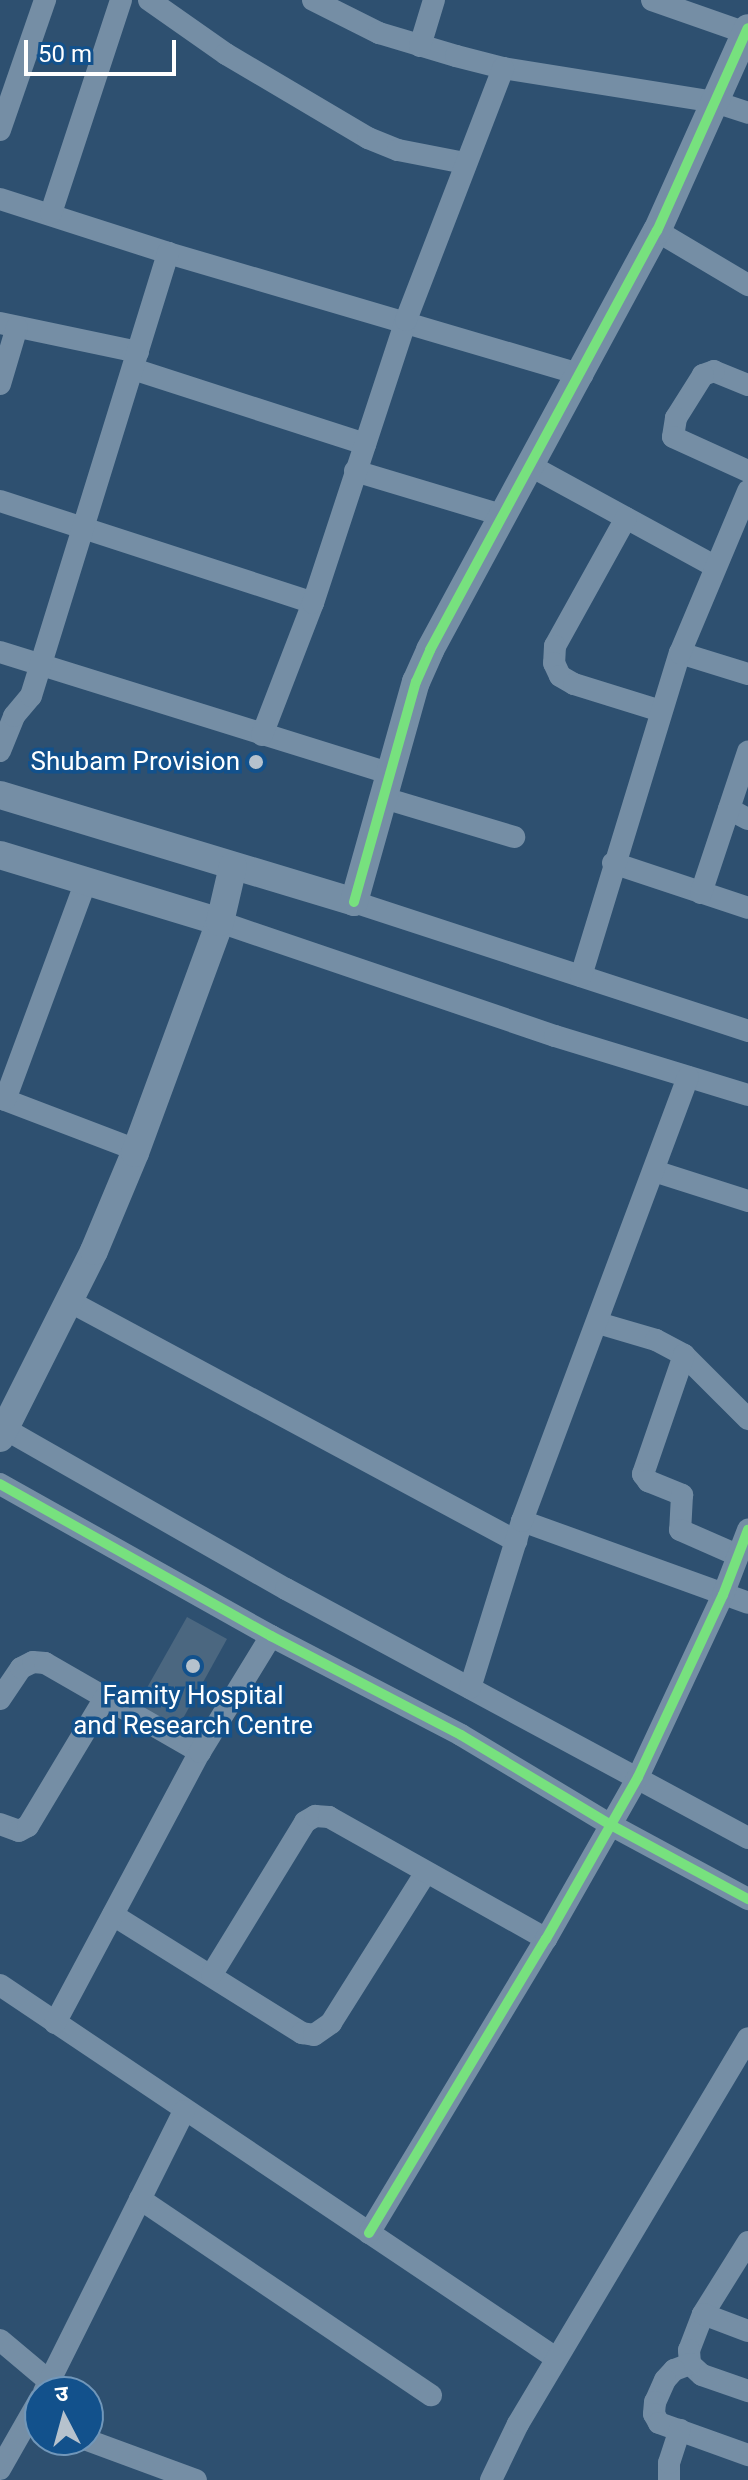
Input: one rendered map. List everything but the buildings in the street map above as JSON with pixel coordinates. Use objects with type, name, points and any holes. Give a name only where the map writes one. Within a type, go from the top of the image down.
[{"type":"street","points":[[0,130],[45,0]]},
{"type":"street","points":[[51,213],[121,0]]},
{"type":"street","points":[[149,0],[226,54],[368,138],[398,150],[465,163]]},
{"type":"street","points":[[313,0],[379,33],[503,68],[715,102],[748,113]]},
{"type":"street","points":[[420,46],[434,0]]},
{"type":"street","points":[[354,902],[416,682],[502,515],[582,375],[657,231],[747,30],[652,0]]},
{"type":"street","points":[[262,735],[313,603],[406,320],[503,68]]},
{"type":"street","points":[[0,199],[168,253],[406,320],[582,375]]},
{"type":"street","points":[[657,231],[748,285]]},
{"type":"street","points":[[0,751],[14,716],[31,696],[168,253]]},
{"type":"street","points":[[0,384],[8,325],[135,360],[365,444]]},
{"type":"street","points":[[748,385],[714,371],[703,375],[676,418],[673,437],[748,471]]},
{"type":"street","points":[[529,465],[714,566]]},
{"type":"street","points":[[355,471],[502,515]]},
{"type":"street","points":[[581,976],[613,863],[680,653],[748,491]]},
{"type":"street","points":[[0,501],[313,603]]},
{"type":"street","points":[[626,518],[555,646],[554,663],[560,676],[574,684],[661,711]]},
{"type":"street","points":[[0,652],[262,735],[514,837]]},
{"type":"street","points":[[680,653],[748,674]]},
{"type":"street","points":[[701,893],[738,814],[748,752]]},
{"type":"street","points":[[0,795],[354,902],[748,1031]]},
{"type":"street","points":[[0,855],[220,922],[540,1031],[748,1095]]},
{"type":"street","points":[[613,863],[748,908]]},
{"type":"street","points":[[233,866],[220,922],[136,1150],[94,1251],[2,1431],[748,1838]]},
{"type":"street","points":[[86,881],[2,1099],[136,1150]]},
{"type":"street","points":[[470,1688],[519,1531],[688,1077]]},
{"type":"street","points":[[654,1171],[748,1201]]},
{"type":"street","points":[[67,1300],[519,1531],[748,1603]]},
{"type":"street","points":[[598,1323],[656,1340],[684,1355],[746,1412]]},
{"type":"street","points":[[684,1355],[643,1474],[648,1481],[682,1495],[680,1530],[737,1555]]},
{"type":"street","points":[[0,1484],[271,1636],[461,1735],[611,1825],[748,1899]]},
{"type":"street","points":[[369,2233],[546,1939],[638,1777],[723,1595],[748,1530]]},
{"type":"street","points":[[55,2023],[200,1752],[271,1636]]},
{"type":"street","points":[[0,1699],[21,1668],[33,1662],[45,1663],[200,1752]]},
{"type":"street","points":[[0,1824],[19,1831],[28,1826],[105,1698]]},
{"type":"street","points":[[212,1974],[305,1822],[315,1816],[329,1817],[425,1874],[546,1939]]},
{"type":"street","points":[[113,1915],[302,2033],[314,2035],[324,2031],[425,1874]]},
{"type":"street","points":[[1,1987],[556,2358]]},
{"type":"street","points":[[491,2480],[518,2424],[556,2358],[748,2038]]},
{"type":"street","points":[[54,2376],[184,2111]]},
{"type":"street","points":[[140,2199],[431,2395]]},
{"type":"street","points":[[690,2364],[692,2336],[703,2314],[738,2279],[748,2242]]},
{"type":"street","points":[[703,2314],[748,2331]]},
{"type":"street","points":[[0,2340],[24,2377]]},
{"type":"street","points":[[690,2364],[702,2375],[748,2391]]},
{"type":"street","points":[[690,2364],[674,2370],[655,2402],[654,2414],[659,2423],[748,2455]]},
{"type":"street","points":[[0,2469],[24,2430]]},
{"type":"street","points":[[669,2480],[669,2463],[680,2430]]},
{"type":"street","points":[[104,2446],[196,2480]]},
{"type":"cycle path","points":[[354,902],[416,682],[430,650],[657,231],[748,28]]},
{"type":"cycle path","points":[[0,1484],[271,1636],[461,1735],[611,1825],[748,1899]]},
{"type":"cycle path","points":[[369,2233],[546,1939],[638,1777],[723,1595],[748,1530]]},
{"type":"place","name":"Shubam Provision","points":[[256,762]]},
{"type":"place","name":"Famity Hospital and Research Centre","points":[[193,1666]]}]
